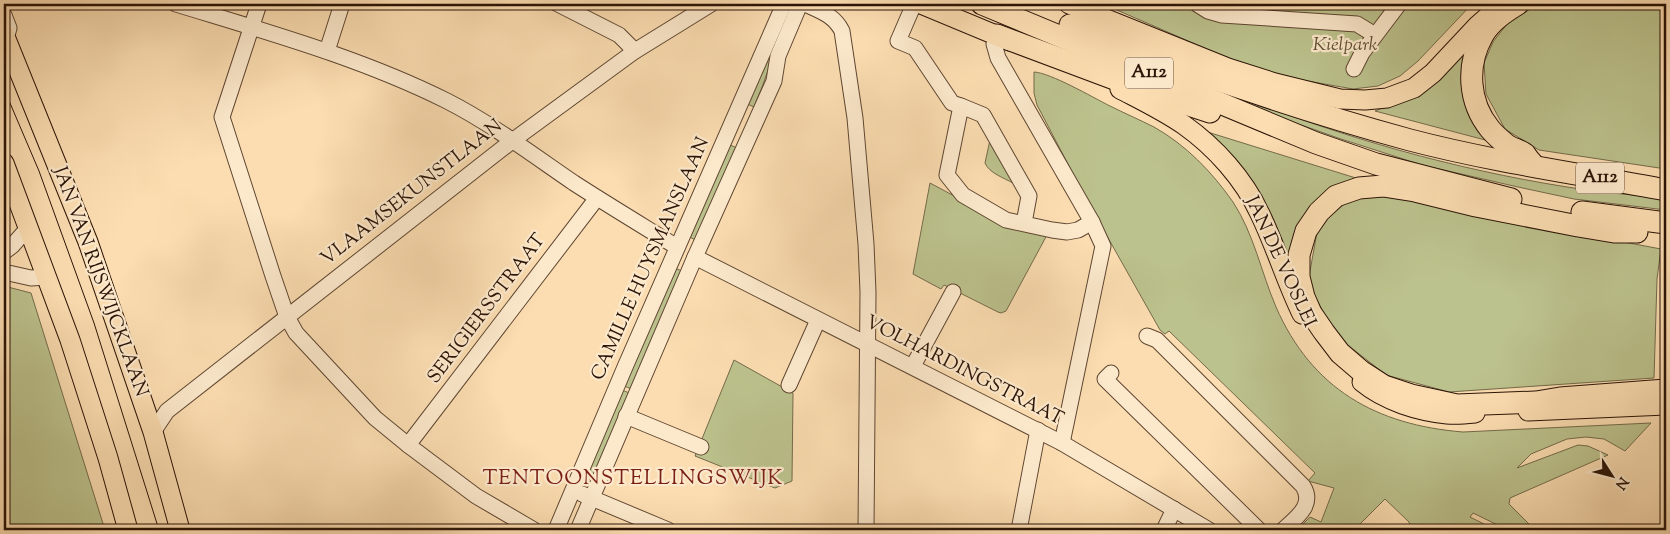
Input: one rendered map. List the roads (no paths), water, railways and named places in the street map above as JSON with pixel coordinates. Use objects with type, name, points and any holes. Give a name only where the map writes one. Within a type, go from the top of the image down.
[{"type":"highway","name":"A112","points":[[982,4],[1316,142],[1376,164],[1480,192],[1557,209],[1666,223]]},
{"type":"highway","name":"A112","points":[[1018,4],[1218,81],[1411,140],[1504,161],[1666,190]]},
{"type":"highway","points":[[1518,4],[1499,17],[1484,34],[1476,52],[1472,70],[1472,90],[1479,112],[1491,130],[1508,146],[1524,154],[1534,166]]},
{"type":"highway","points":[[1097,16],[1116,29],[1218,81]]},
{"type":"highway","points":[[997,35],[1149,92],[1261,128],[1316,142]]},
{"type":"highway","points":[[1637,232],[1614,232],[1578,226],[1476,206],[1415,191],[1382,186],[1359,188],[1336,196],[1319,212],[1306,231],[1299,255],[1299,277],[1304,297],[1312,313],[1340,353],[1361,371],[1384,386],[1411,395],[1457,405],[1536,402],[1560,398],[1666,390]]},
{"type":"highway","points":[[1557,209],[1578,218],[1666,239]]},
{"type":"main road","name":"JAN DE VOSLEI","points":[[921,4],[1070,64],[1184,124],[1216,152],[1240,180],[1260,212],[1293,296],[1308,326],[1323,347],[1340,364],[1384,398],[1448,414],[1666,405]]},
{"type":"main road","points":[[1069,4],[1228,68],[1275,83],[1340,98],[1365,100],[1387,98],[1414,88],[1433,73],[1478,25],[1502,4]]},
{"type":"main road","name":"JAN VAN RIJSWIJCKLAAN","points":[[5,37],[88,242],[153,432],[180,530]]},
{"type":"main road","points":[[4,163],[70,340],[105,449],[128,530]]},
{"type":"street","points":[[176,4],[327,52],[376,69],[425,90],[469,114],[597,198],[677,247]]},
{"type":"street","points":[[259,4],[222,116],[272,276],[287,317],[296,333],[375,418],[476,496],[534,530]]},
{"type":"street","points":[[327,52],[342,4]]},
{"type":"street","points":[[558,4],[619,35],[635,51]]},
{"type":"street","name":"VLAAMSEKUNSTLAAN","points":[[153,432],[167,410],[512,141],[635,51],[711,4]]},
{"type":"street","name":"CAMILLE HUYSMANSLAAN","points":[[556,530],[677,247],[784,4]]},
{"type":"street","name":"CAMILLE HUYSMANSLAAN","points":[[578,530],[695,257],[774,80],[778,56],[800,4]]},
{"type":"street","points":[[805,4],[834,18],[842,31],[854,118],[863,205],[867,282],[866,530]]},
{"type":"street","points":[[914,4],[898,41],[915,48],[917,54],[952,103],[983,115],[1029,196],[1024,223]]},
{"type":"street","points":[[1197,4],[1208,11],[1222,15],[1357,24],[1375,35]]},
{"type":"street","points":[[1354,69],[1362,53],[1399,4]]},
{"type":"street","name":"JAN VAN RIJSWIJCKLAAN","points":[[4,15],[9,28],[5,37]]},
{"type":"street","points":[[997,35],[994,44],[998,58],[1069,185],[1092,222],[1101,240],[1103,250],[1062,443]]},
{"type":"street","points":[[961,106],[947,175],[962,195],[1006,220],[1052,230],[1067,232],[1078,230],[1092,222]]},
{"type":"street","name":"SERIGIERSSTRAAT","points":[[408,445],[597,198]]},
{"type":"street","points":[[4,252],[28,228]]},
{"type":"street","name":"VOLHARDINGSTRAAT","points":[[695,257],[1038,430],[1209,530]]},
{"type":"street","points":[[4,272],[31,278],[48,278]]},
{"type":"street","points":[[913,366],[953,292]]},
{"type":"street","points":[[788,385],[818,320]]},
{"type":"street","points":[[1147,336],[1157,340],[1303,486],[1306,491],[1307,504],[1300,514],[1283,530]]},
{"type":"street","points":[[1111,373],[1105,379],[1259,530]]},
{"type":"street","points":[[626,416],[701,447]]},
{"type":"street","points":[[1019,530],[1038,430]]},
{"type":"street","points":[[573,490],[668,530]]},
{"type":"street","points":[[1164,530],[1174,509]]},
{"type":"tram line","points":[[4,89],[39,171],[94,323],[159,530]]},
{"type":"district","name":"TENTOONSTELLINGSWIJK","points":[[633,479]]},
{"type":"park label","name":"Kielpark","points":[[1345,45]]}]
